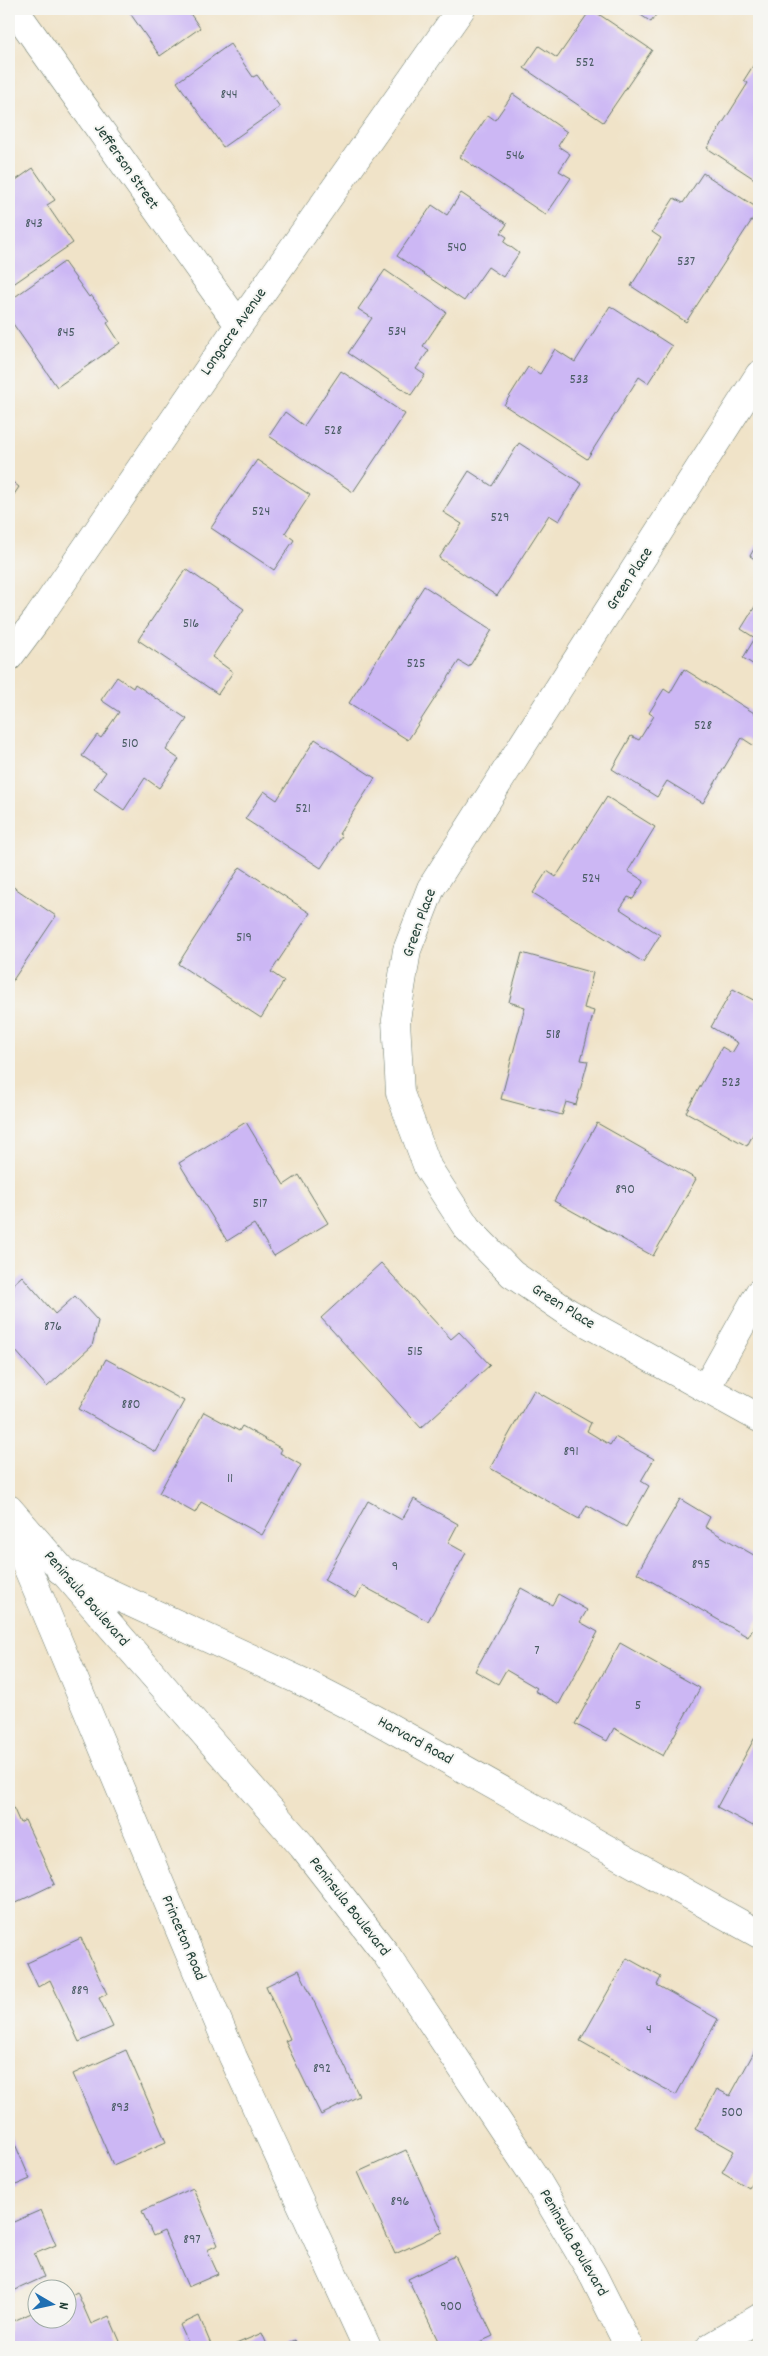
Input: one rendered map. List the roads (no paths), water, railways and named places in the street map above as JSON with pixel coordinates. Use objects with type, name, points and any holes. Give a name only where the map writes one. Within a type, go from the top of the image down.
[{"type":"street","name":"Jefferson Street","points":[[14,9],[238,325]]},
{"type":"street","name":"Longacre Avenue","points":[[9,656],[44,610],[238,325],[460,9]]},
{"type":"street","name":"Green Place","points":[[759,375],[727,429],[431,888],[407,950],[396,1020],[400,1093],[428,1168],[467,1228],[512,1274],[569,1313],[759,1418]]},
{"type":"street","points":[[706,1388],[759,1293]]},
{"type":"street","name":"Peninsula Boulevard","points":[[9,1509],[59,1569],[302,1846],[386,1954],[536,2179],[593,2275],[629,2347]]},
{"type":"street","name":"Princeton Road","points":[[9,1524],[233,2057],[367,2347]]},
{"type":"street","name":"Harvard Road","points":[[59,1569],[307,1684],[375,1719],[759,1934]]},
{"type":"street","points":[[710,2347],[759,2318]]}]
